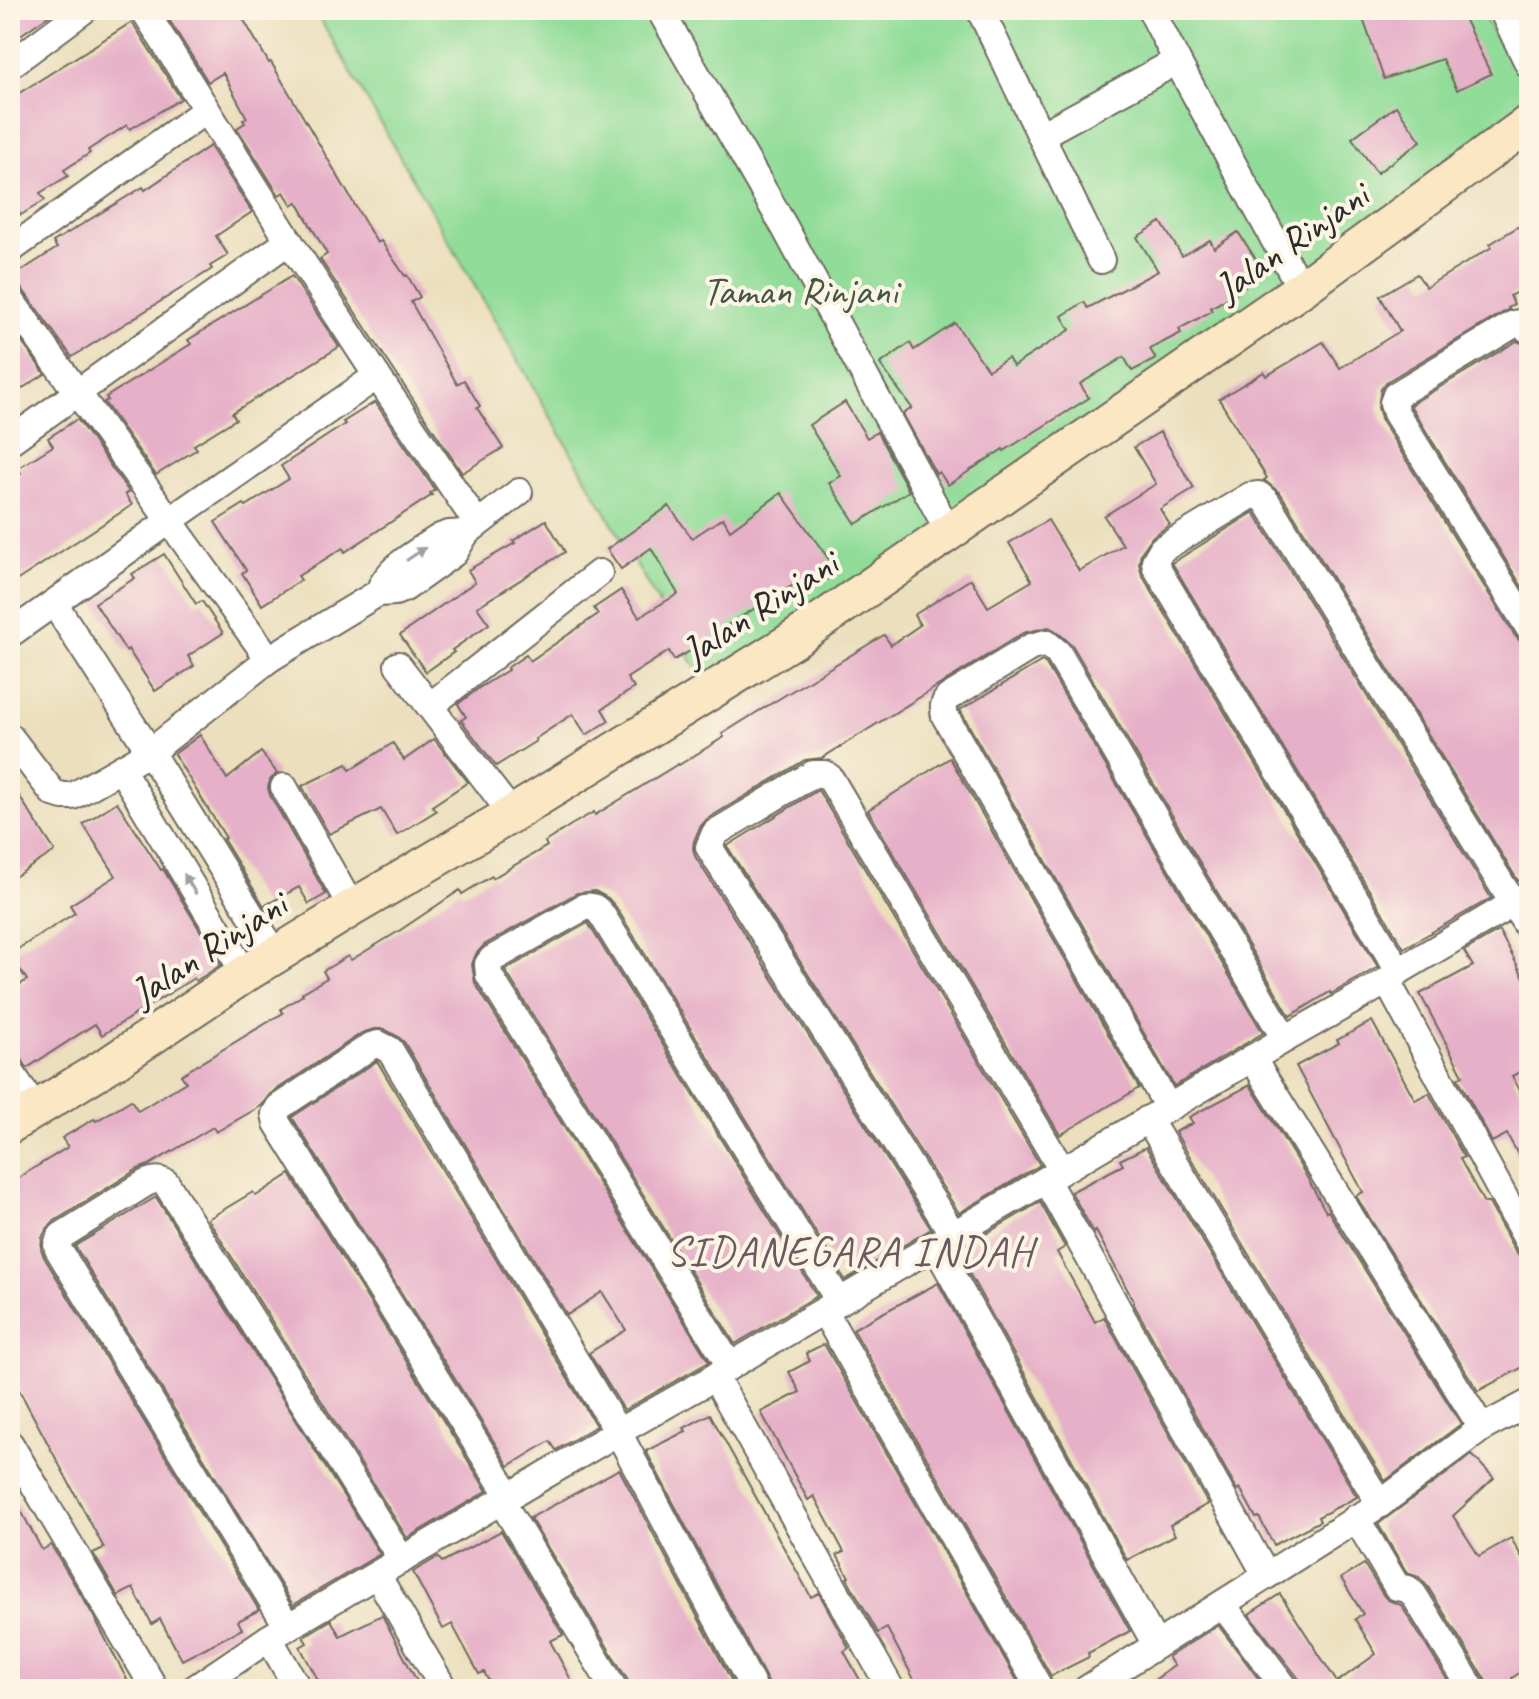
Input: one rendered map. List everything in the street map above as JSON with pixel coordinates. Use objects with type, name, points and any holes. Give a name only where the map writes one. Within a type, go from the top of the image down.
[{"type":"street","points":[[10,65],[84,10]]},
{"type":"street","points":[[144,10],[471,528]]},
{"type":"street","points":[[660,10],[785,228],[949,532]]},
{"type":"street","points":[[980,10],[1101,260]]},
{"type":"street","points":[[1151,10],[1301,289]]},
{"type":"street","points":[[1502,10],[1529,65]]},
{"type":"street","points":[[1521,10],[1529,25]]},
{"type":"street","points":[[1041,135],[1177,61]]},
{"type":"street","points":[[10,250],[206,110]]},
{"type":"street","name":"Jalan Rinjani","points":[[23,1117],[113,1062],[245,974],[793,640],[1301,289],[1529,123]]},
{"type":"street","points":[[10,441],[289,241]]},
{"type":"street","points":[[10,299],[269,659]]},
{"type":"street","points":[[1529,330],[1519,323],[1514,324],[1396,395],[1393,403],[1396,413],[1529,628]]},
{"type":"street","points":[[10,634],[377,376]]},
{"type":"street","points":[[10,737],[53,793],[73,796],[150,752],[269,659],[378,593],[390,571],[428,545],[440,537],[471,528],[519,492]]},
{"type":"street","points":[[1529,929],[1522,899],[1267,502],[1259,495],[1250,496],[1162,549],[1155,561],[1156,567],[1393,976],[1529,1243]]},
{"type":"street","points":[[430,706],[599,573]]},
{"type":"street","points":[[54,603],[276,955]]},
{"type":"street","points":[[1285,1039],[1058,653],[1046,643],[1031,647],[949,697],[944,702],[945,716],[1158,1113],[1380,1504]]},
{"type":"street","points":[[398,665],[512,814]]},
{"type":"street","points":[[121,769],[245,974]]},
{"type":"street","points":[[1156,1645],[944,1240],[709,847],[715,833],[813,774],[825,774],[830,778],[1054,1175],[1266,1575]]},
{"type":"street","points":[[284,787],[352,908]]},
{"type":"street","points":[[194,1689],[278,1633],[1522,899]]},
{"type":"street","points":[[891,1689],[723,1372],[489,975],[488,964],[492,959],[584,907],[597,908],[611,928],[832,1306],[1040,1689]]},
{"type":"street","points":[[614,1689],[506,1499],[277,1123],[275,1114],[279,1107],[365,1049],[378,1044],[390,1050],[618,1432],[754,1689]]},
{"type":"street","points":[[1252,1058],[1482,1428]]},
{"type":"street","points":[[10,1071],[23,1117]]},
{"type":"street","points":[[298,1689],[278,1633],[58,1249],[61,1236],[146,1183],[154,1180],[166,1183],[402,1560]]},
{"type":"street","points":[[1087,1689],[1380,1504],[1482,1428],[1529,1403]]},
{"type":"street","points":[[10,1444],[155,1689]]},
{"type":"street","points":[[1356,1518],[1397,1587],[1408,1589],[1414,1595],[1472,1689]]},
{"type":"street","points":[[377,1575],[444,1689]]},
{"type":"street","points":[[1222,1604],[1286,1689]]},
{"type":"green space","name":"Taman Rinjani","points":[[315,10],[1479,10],[1529,90],[1529,122],[710,692]]},
{"type":"building","points":[[10,10],[57,10],[10,42]]},
{"type":"building","points":[[163,10],[238,10],[377,243],[381,241],[407,275],[420,297],[411,302],[457,384],[464,380],[480,406],[477,408],[503,448],[462,473],[320,259],[327,254],[297,202],[292,205],[284,192],[279,195],[237,128],[247,118],[223,73],[208,82]]},
{"type":"building","points":[[1360,10],[1460,10],[1491,74],[1457,90],[1442,59],[1384,79]]},
{"type":"building","points":[[132,22],[181,99],[130,129],[127,125],[88,150],[90,153],[64,170],[68,176],[40,193],[45,200],[21,215],[10,198],[10,99]]},
{"type":"building","points":[[1396,106],[1421,141],[1377,173],[1352,138]]},
{"type":"building","points":[[210,146],[252,212],[216,236],[228,255],[210,266],[212,269],[72,357],[23,290],[10,283],[10,278],[57,248],[53,242],[143,187],[145,190]]},
{"type":"building","points":[[1529,220],[1529,285],[1510,296],[1514,304],[1388,381],[1381,389],[1378,407],[1382,421],[1515,636],[1529,644],[1529,875],[1518,881],[1281,494],[1264,480],[1267,478],[1219,399],[1264,372],[1266,376],[1323,342],[1340,368],[1400,331],[1380,296],[1417,274],[1426,287],[1492,247],[1490,244]]},
{"type":"building","points":[[1161,222],[1182,256],[1210,240],[1214,248],[1238,232],[1265,273],[1210,308],[1212,311],[1179,329],[1181,333],[1150,349],[1156,359],[1132,371],[1124,357],[1080,384],[1089,398],[948,485],[939,472],[936,474],[903,414],[912,408],[880,364],[910,343],[914,350],[955,323],[988,370],[1008,358],[1013,366],[1070,330],[1062,316],[1084,302],[1088,308],[1158,271],[1137,237]]},
{"type":"building","points":[[292,276],[339,347],[232,413],[236,419],[194,445],[197,449],[156,475],[104,402],[108,400],[106,397],[191,344],[188,340]]},
{"type":"building","points":[[10,326],[45,374],[10,396]]},
{"type":"building","points":[[1517,341],[1529,346],[1529,598],[1410,405]]},
{"type":"building","points":[[375,402],[435,490],[430,493],[432,495],[345,552],[343,548],[298,576],[301,580],[262,605],[242,573],[246,570],[215,522],[289,479],[281,466]]},
{"type":"building","points":[[845,402],[867,438],[877,432],[909,491],[856,524],[829,483],[841,476],[809,425]]},
{"type":"building","points":[[77,419],[129,492],[125,494],[132,505],[10,585],[10,479],[21,473],[18,468],[53,446],[48,438]]},
{"type":"building","points":[[1160,432],[1194,488],[1160,509],[1170,525],[1153,536],[1141,553],[1139,564],[1142,575],[1378,967],[1290,1016],[1072,645],[1049,627],[1023,633],[822,758],[805,760],[707,819],[694,841],[695,856],[931,1229],[845,1280],[608,898],[595,891],[577,893],[484,945],[472,964],[475,983],[709,1362],[624,1410],[589,1353],[626,1330],[602,1292],[567,1315],[404,1042],[384,1029],[362,1033],[270,1094],[261,1106],[216,1132],[213,1127],[53,1222],[42,1238],[44,1257],[259,1610],[238,1621],[242,1629],[182,1660],[160,1619],[152,1624],[133,1588],[118,1596],[93,1553],[104,1548],[10,1373],[10,1183],[68,1147],[62,1138],[94,1119],[96,1121],[131,1100],[138,1111],[186,1082],[181,1075],[283,1013],[281,1009],[327,978],[323,971],[348,956],[351,960],[460,890],[462,894],[547,846],[545,842],[571,825],[594,812],[595,815],[679,765],[724,737],[722,734],[884,635],[891,645],[920,625],[914,615],[971,579],[988,607],[1032,581],[1009,543],[1048,520],[1079,571],[1123,545],[1104,516],[1156,484],[1134,447]]},
{"type":"building","points":[[781,493],[838,572],[803,595],[795,584],[729,624],[731,627],[707,642],[674,660],[669,651],[627,678],[634,688],[602,709],[609,721],[586,735],[573,714],[496,766],[461,720],[466,717],[458,704],[526,655],[530,661],[598,614],[594,608],[621,590],[639,617],[678,594],[651,548],[621,569],[607,549],[669,506],[692,538],[723,518],[730,530]]},
{"type":"building","points":[[1254,512],[1491,898],[1404,948],[1172,563]]},
{"type":"building","points":[[546,520],[565,552],[477,607],[489,624],[426,672],[400,635],[475,582],[468,570],[515,543],[513,541]]},
{"type":"building","points":[[164,554],[196,604],[202,601],[223,633],[188,656],[194,666],[155,691],[95,603],[135,578],[132,574]]},
{"type":"building","points":[[1042,661],[1263,1033],[1174,1086],[960,710]]},
{"type":"building","points":[[200,735],[227,779],[261,752],[277,773],[270,780],[270,795],[326,894],[309,904],[299,887],[264,906],[174,754]]},
{"type":"building","points":[[434,739],[468,782],[432,806],[436,811],[397,835],[381,809],[329,834],[302,786],[347,764],[350,770],[393,743],[404,760]]},
{"type":"building","points":[[950,758],[1139,1088],[1060,1135],[868,810]]},
{"type":"building","points":[[10,782],[55,851],[10,880]]},
{"type":"building","points":[[818,790],[1040,1165],[959,1213],[727,846]]},
{"type":"building","points":[[117,802],[163,869],[221,965],[196,981],[194,978],[102,1035],[95,1024],[27,1068],[10,1049],[10,991],[27,980],[10,954],[75,913],[70,905],[116,876],[83,824]]},
{"type":"building","points":[[588,923],[817,1296],[735,1344],[505,970]]},
{"type":"building","points":[[1499,931],[1529,987],[1529,1067],[1512,1076],[1529,1107],[1529,1175],[1507,1134],[1492,1142],[1458,1078],[1463,1075],[1420,994],[1473,966],[1464,951]]},
{"type":"building","points":[[1372,1021],[1415,1100],[1429,1093],[1464,1157],[1460,1159],[1484,1203],[1489,1203],[1515,1251],[1529,1259],[1529,1364],[1478,1391],[1356,1196],[1363,1192],[1296,1066]]},
{"type":"building","points":[[377,1061],[596,1426],[556,1450],[550,1441],[509,1466],[292,1117]]},
{"type":"building","points":[[1250,1085],[1326,1212],[1461,1424],[1385,1481],[1175,1132],[1193,1123],[1189,1117]]},
{"type":"building","points":[[1146,1147],[1357,1497],[1274,1545],[1240,1488],[1237,1490],[1096,1231],[1094,1233],[1071,1192],[1123,1165],[1120,1160]]},
{"type":"building","points":[[290,1174],[487,1491],[407,1538],[208,1219],[253,1192],[256,1196]]},
{"type":"building","points":[[156,1197],[380,1554],[293,1605],[75,1246]]},
{"type":"building","points":[[1040,1202],[1065,1247],[1057,1252],[1095,1322],[1104,1317],[1208,1504],[1170,1525],[1175,1535],[1127,1560],[957,1251]]},
{"type":"building","points":[[938,1283],[1130,1631],[1051,1676],[853,1329]]},
{"type":"building","points":[[824,1344],[1022,1689],[919,1689],[887,1628],[878,1633],[837,1555],[844,1552],[814,1496],[808,1500],[761,1412],[800,1392],[789,1372],[810,1361],[806,1353]]},
{"type":"building","points":[[710,1414],[811,1597],[819,1593],[849,1648],[844,1651],[865,1689],[770,1689],[646,1451],[686,1431],[684,1428]]},
{"type":"building","points":[[1472,1455],[1494,1478],[1453,1516],[1479,1556],[1511,1538],[1529,1570],[1529,1666],[1512,1678],[1519,1689],[1488,1689],[1428,1587],[1419,1577],[1407,1573],[1378,1524]]},
{"type":"building","points":[[619,1469],[736,1689],[630,1689],[530,1518]]},
{"type":"building","points":[[10,1490],[42,1550],[51,1545],[132,1689],[10,1689]]},
{"type":"building","points":[[501,1531],[563,1635],[550,1641],[576,1689],[493,1689],[484,1672],[479,1674],[452,1624],[443,1629],[413,1572],[438,1557],[442,1562]]},
{"type":"building","points":[[1364,1564],[1384,1596],[1401,1605],[1453,1689],[1302,1689],[1299,1679],[1249,1614],[1280,1594],[1337,1682],[1376,1654],[1355,1619],[1363,1614],[1341,1578]]},
{"type":"building","points":[[382,1615],[421,1689],[323,1689],[300,1647],[307,1643],[303,1637],[331,1620],[340,1636]]},
{"type":"building","points":[[1218,1625],[1266,1689],[1142,1689],[1174,1666],[1168,1657]]},
{"type":"district","name":"SIDANEGARA INDAH","points":[[850,1250]]}]
